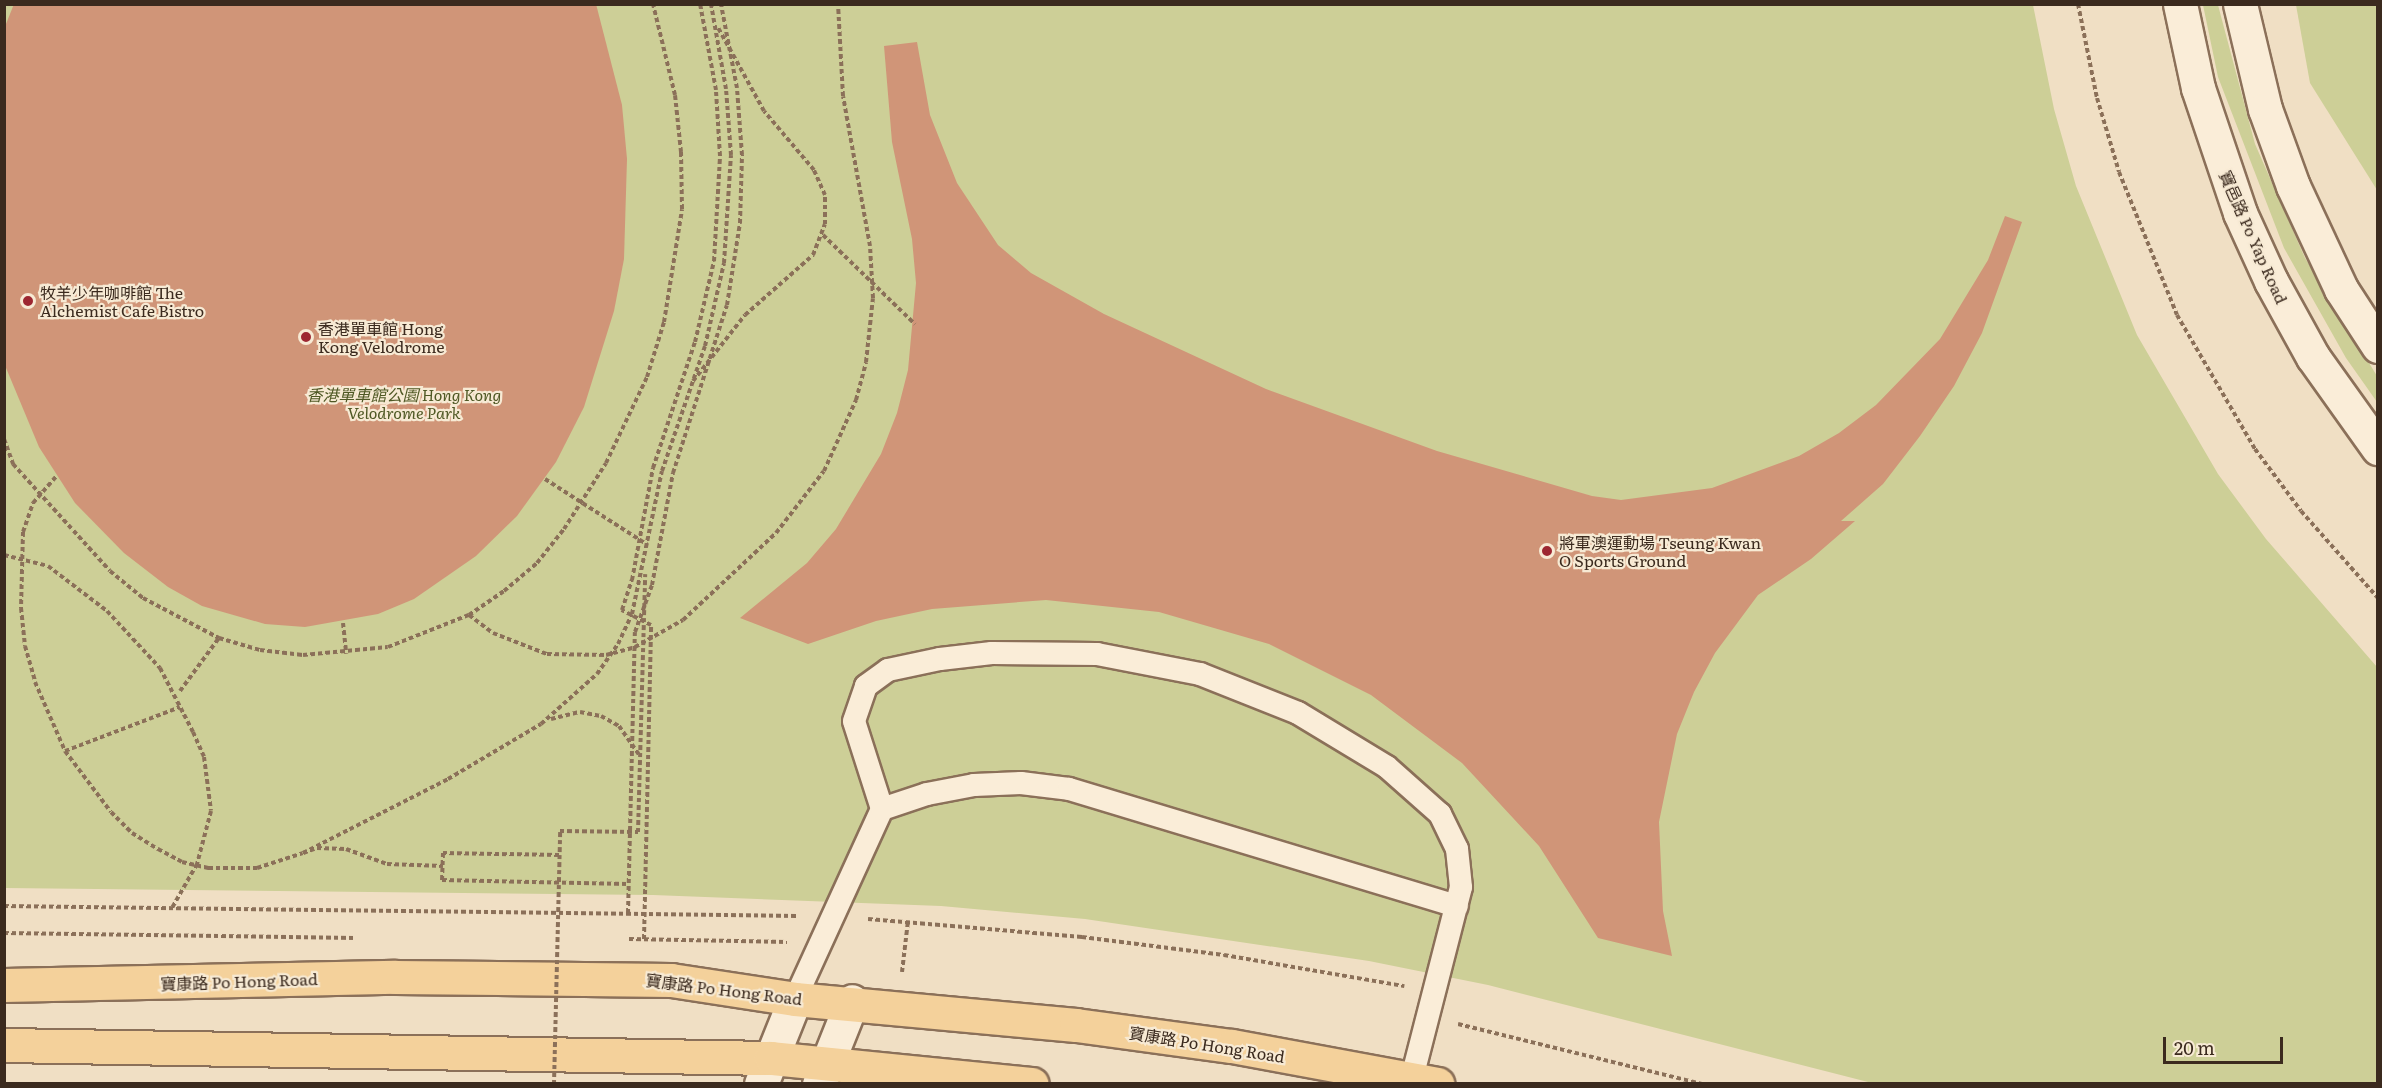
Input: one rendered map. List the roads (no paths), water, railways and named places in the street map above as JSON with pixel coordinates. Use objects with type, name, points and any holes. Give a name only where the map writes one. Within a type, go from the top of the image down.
[{"type":"main road","name":"寶邑路 Po Yap Road","points":[[2180,4],[2198,88],[2240,213],[2271,281],[2313,357],[2378,448]]},
{"type":"main road","points":[[2240,4],[2265,109],[2293,186],[2341,289],[2378,346]]},
{"type":"main road","name":"寶康路 Po Hong Road","points":[[4,985],[395,977],[671,980],[795,999],[852,1001],[1232,1046],[1425,1081]]},
{"type":"main road","points":[[766,1071],[795,999]]},
{"type":"main road","points":[[823,1073],[852,1001]]},
{"type":"main road","points":[[4,1045],[823,1073],[1032,1083]]},
{"type":"lane","points":[[795,999],[882,809],[854,721],[866,686],[888,670],[992,653],[1097,654],[1149,662],[1250,691],[1326,728],[1387,767],[1428,801],[1450,831],[1461,868],[1457,906],[1429,1018],[1425,1081]]},
{"type":"lane","points":[[882,809],[927,794],[974,785],[1021,783],[1069,789],[1457,906]]},
{"type":"place","name":"牧羊少年咖啡館 The Alchemist Cafe Bistro","points":[[28,301]]},
{"type":"place","name":"香港單車館 Hong Kong Velodrome","points":[[306,337]]},
{"type":"place","name":"將軍澳運動場 Tseung Kwan O Sports Ground","points":[[1547,551]]},
{"type":"park label","name":"香港單車館公園 Hong Kong Velodrome Park","points":[[404,403]]}]
